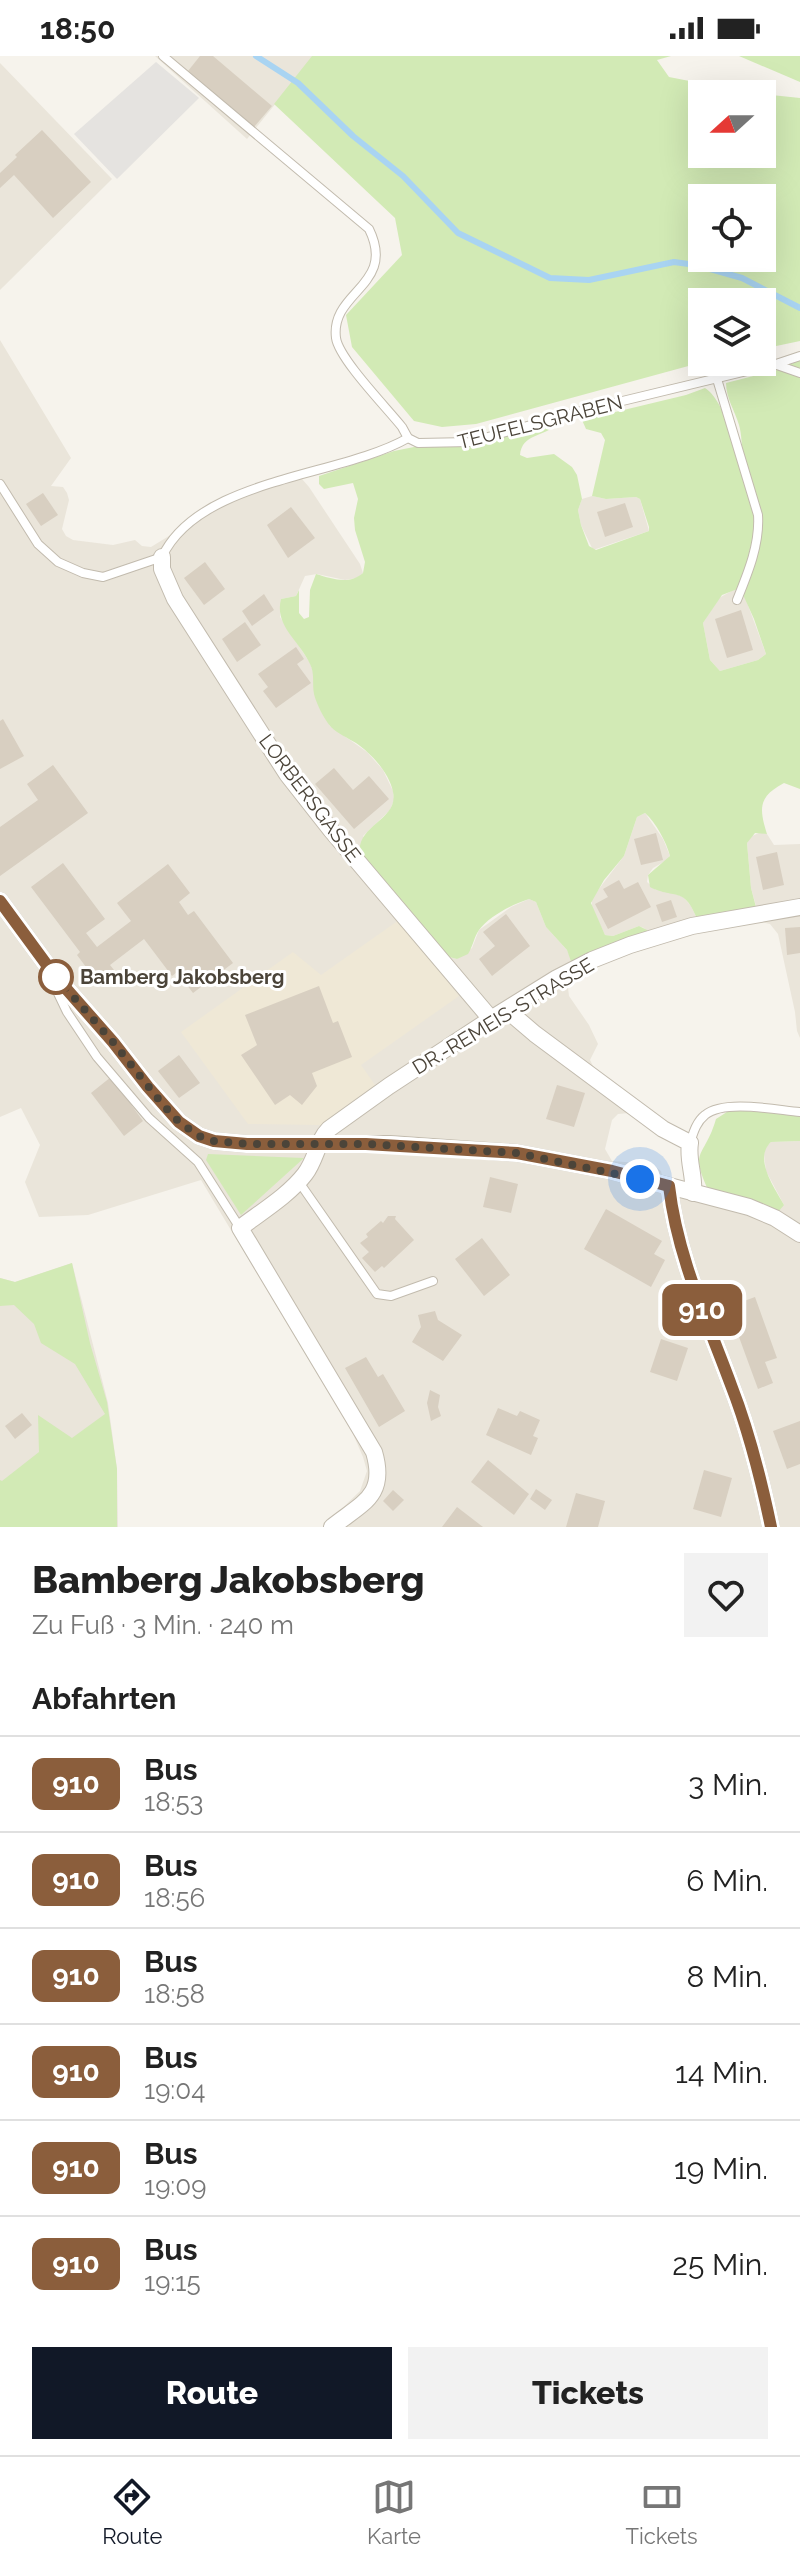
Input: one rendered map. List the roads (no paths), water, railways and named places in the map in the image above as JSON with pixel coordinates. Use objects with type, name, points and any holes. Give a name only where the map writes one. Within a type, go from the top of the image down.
[{"type":"street","name":"LORBERSGASSE","points":[[162,557],[162,569],[175,599],[287,774],[491,1019]]},
{"type":"street","points":[[0,901],[55,976],[179,1122],[214,1141],[426,1146],[517,1153],[612,1171],[749,1207],[775,1218],[800,1234]]},
{"type":"street","name":"DR.-REMEIS-STRASSE","points":[[319,1142],[329,1129],[389,1086],[557,978],[630,945],[692,926],[800,907]]},
{"type":"street","points":[[507,1010],[663,1129],[690,1143],[695,1179],[693,1193]]},
{"type":"street","points":[[319,1142],[313,1162],[299,1181],[240,1228],[368,1440],[377,1465],[379,1479],[371,1496],[332,1527]]},
{"type":"street","points":[[669,1186],[691,1280],[757,1462],[771,1527]]},
{"type":"lane","points":[[1,489],[38,544],[58,562],[83,573],[103,577],[162,557],[169,542],[217,505],[265,484],[379,452],[408,438],[346,358],[336,338],[341,312],[370,276],[376,263],[376,242],[369,229],[163,56]]},
{"type":"lane","name":"TEUFELSGRABEN","points":[[776,364],[800,356]]},
{"type":"lane","points":[[776,364],[800,373]]},
{"type":"lane","name":"TEUFELSGRABEN","points":[[408,438],[418,443],[470,442],[581,411],[729,376]]},
{"type":"lane","points":[[717,379],[758,515],[756,543],[737,600]]},
{"type":"lane","points":[[55,976],[56,989],[67,1012],[97,1057],[149,1118],[198,1162],[240,1228]]},
{"type":"lane","points":[[690,1143],[703,1116],[714,1110],[730,1107],[800,1112]]},
{"type":"lane","points":[[299,1181],[377,1294],[391,1296],[433,1281]]},
{"type":"waterway","points":[[256,56],[298,83],[353,136],[403,176],[458,233],[550,278],[589,280],[674,262],[742,278],[800,308]]},
{"type":"place","name":"Bamberg Jakobsberg","points":[[56,977]]}]
